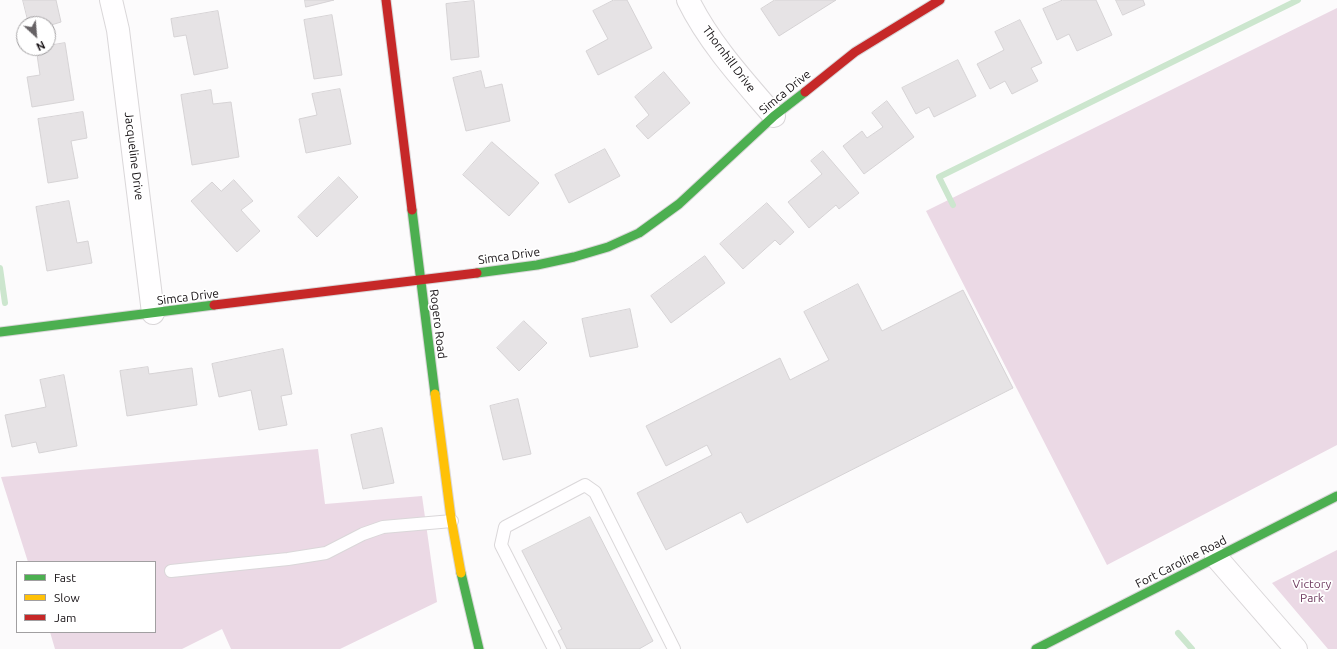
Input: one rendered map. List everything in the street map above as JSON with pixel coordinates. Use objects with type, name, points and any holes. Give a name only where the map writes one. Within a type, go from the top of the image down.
[{"type":"street","name":"Jacqueline Drive","points":[[111,0],[118,30],[153,313]]},
{"type":"street","name":"Rogero Road","points":[[386,0],[420,280],[452,521],[466,596],[479,649]]},
{"type":"street","name":"Thornhill Drive","points":[[688,0],[694,13],[727,61],[774,116]]},
{"type":"street","name":"Simca Drive","points":[[0,332],[537,265],[574,257],[608,247],[639,233],[680,204],[774,116],[855,52],[940,0]]},
{"type":"street","name":"Fort Caroline Road","points":[[1036,649],[1337,496]]},
{"type":"street","points":[[1216,557],[1296,649]]},
{"type":"lane","points":[[554,649],[501,545],[505,527],[584,486],[595,492],[674,649]]},
{"type":"lane","points":[[172,571],[288,559],[326,553],[363,534],[383,527],[452,521]]},
{"type":"green space","points":[[1337,8],[1337,445],[1107,565],[926,211]]},
{"type":"green space","points":[[318,449],[325,504],[422,496],[437,602],[340,649],[231,649],[222,629],[182,649],[55,649],[50,633],[156,633],[156,561],[28,561],[1,477]]},
{"type":"green space","name":"Victory Park","points":[[1337,550],[1337,649],[1328,649],[1272,583]]},
{"type":"building","points":[[23,0],[56,0],[61,22],[56,24],[56,16],[27,16]]},
{"type":"building","points":[[305,0],[334,0],[306,7]]},
{"type":"building","points":[[614,0],[627,0],[652,48],[598,75],[586,51],[608,39],[593,11]]},
{"type":"building","points":[[775,0],[836,0],[779,36],[761,9]]},
{"type":"building","points":[[1063,0],[1096,0],[1112,35],[1077,51],[1069,34],[1057,40],[1043,9]]},
{"type":"building","points":[[1116,0],[1143,0],[1145,5],[1123,15]]},
{"type":"building","points":[[474,1],[479,57],[451,60],[446,4]]},
{"type":"building","points":[[218,11],[228,68],[194,75],[186,35],[174,37],[171,19]]},
{"type":"building","points":[[332,15],[342,75],[314,79],[304,20]]},
{"type":"building","points":[[1020,20],[1042,63],[1031,68],[1038,81],[1012,94],[1005,81],[990,89],[977,64],[1004,50],[995,32]]},
{"type":"building","points":[[65,43],[74,100],[32,107],[27,77],[40,75],[37,56],[56,56],[56,45]]},
{"type":"building","points":[[958,60],[976,96],[934,117],[929,107],[916,114],[902,88]]},
{"type":"building","points":[[481,71],[485,88],[502,84],[510,121],[466,131],[453,78]]},
{"type":"building","points":[[664,72],[690,103],[648,139],[636,126],[649,115],[635,97]]},
{"type":"building","points":[[340,89],[351,144],[306,153],[299,119],[317,115],[312,94]]},
{"type":"building","points":[[211,90],[213,104],[231,102],[239,157],[192,165],[181,95]]},
{"type":"building","points":[[887,101],[914,137],[864,174],[843,146],[862,131],[867,138],[883,127],[872,113]]},
{"type":"building","points":[[83,112],[87,138],[71,141],[78,178],[48,183],[38,119]]},
{"type":"building","points":[[492,142],[539,183],[509,216],[463,175]]},
{"type":"building","points":[[605,149],[620,176],[569,203],[555,175]]},
{"type":"building","points":[[823,151],[859,193],[839,209],[836,205],[809,228],[788,202],[822,174],[811,161]]},
{"type":"building","points":[[339,177],[358,197],[317,237],[298,217]]},
{"type":"building","points":[[234,180],[253,201],[241,210],[260,231],[237,252],[191,201],[212,182],[221,191]]},
{"type":"building","points":[[69,201],[77,243],[88,241],[92,263],[47,271],[36,207]]},
{"type":"building","points":[[767,203],[794,232],[780,245],[775,240],[743,269],[720,244]]},
{"type":"building","points":[[705,256],[725,283],[671,323],[651,296]]},
{"type":"building","points":[[858,284],[882,331],[963,290],[1013,388],[747,523],[741,512],[666,550],[637,493],[712,455],[707,445],[666,466],[646,426],[780,358],[790,380],[829,360],[804,312]]},
{"type":"building","points":[[630,309],[638,347],[590,357],[582,319]]},
{"type":"building","points":[[524,321],[547,343],[519,371],[497,348]]},
{"type":"building","points":[[283,349],[292,394],[281,396],[287,425],[259,430],[251,390],[219,397],[212,364]]},
{"type":"building","points":[[148,367],[149,374],[192,368],[197,405],[127,416],[120,371]]},
{"type":"building","points":[[64,375],[77,446],[39,453],[36,442],[12,447],[5,415],[46,407],[40,380]]},
{"type":"building","points":[[518,399],[531,454],[503,460],[490,406]]},
{"type":"building","points":[[382,428],[394,483],[363,489],[351,435]]},
{"type":"building","points":[[590,517],[653,641],[639,649],[567,649],[558,631],[562,629],[522,551]]},
{"type":"waterway","points":[[953,205],[939,177],[1298,0]]},
{"type":"waterway","points":[[0,268],[5,303]]},
{"type":"waterway","points":[[1178,633],[1192,649]]},
{"type":"traffic: fast","points":[[477,273],[537,265],[574,257],[608,247],[639,233],[679,204],[774,116],[805,92]]},
{"type":"traffic: fast","points":[[412,210],[435,394]]},
{"type":"traffic: fast","points":[[0,332],[214,305]]},
{"type":"traffic: fast","points":[[1036,649],[1337,496]]},
{"type":"traffic: fast","points":[[461,573],[479,649]]},
{"type":"traffic: slow","points":[[435,394],[451,518],[461,573]]},
{"type":"traffic: jam","points":[[386,0],[412,210]]},
{"type":"traffic: jam","points":[[805,92],[855,52],[940,0]]},
{"type":"traffic: jam","points":[[214,305],[477,273]]}]
